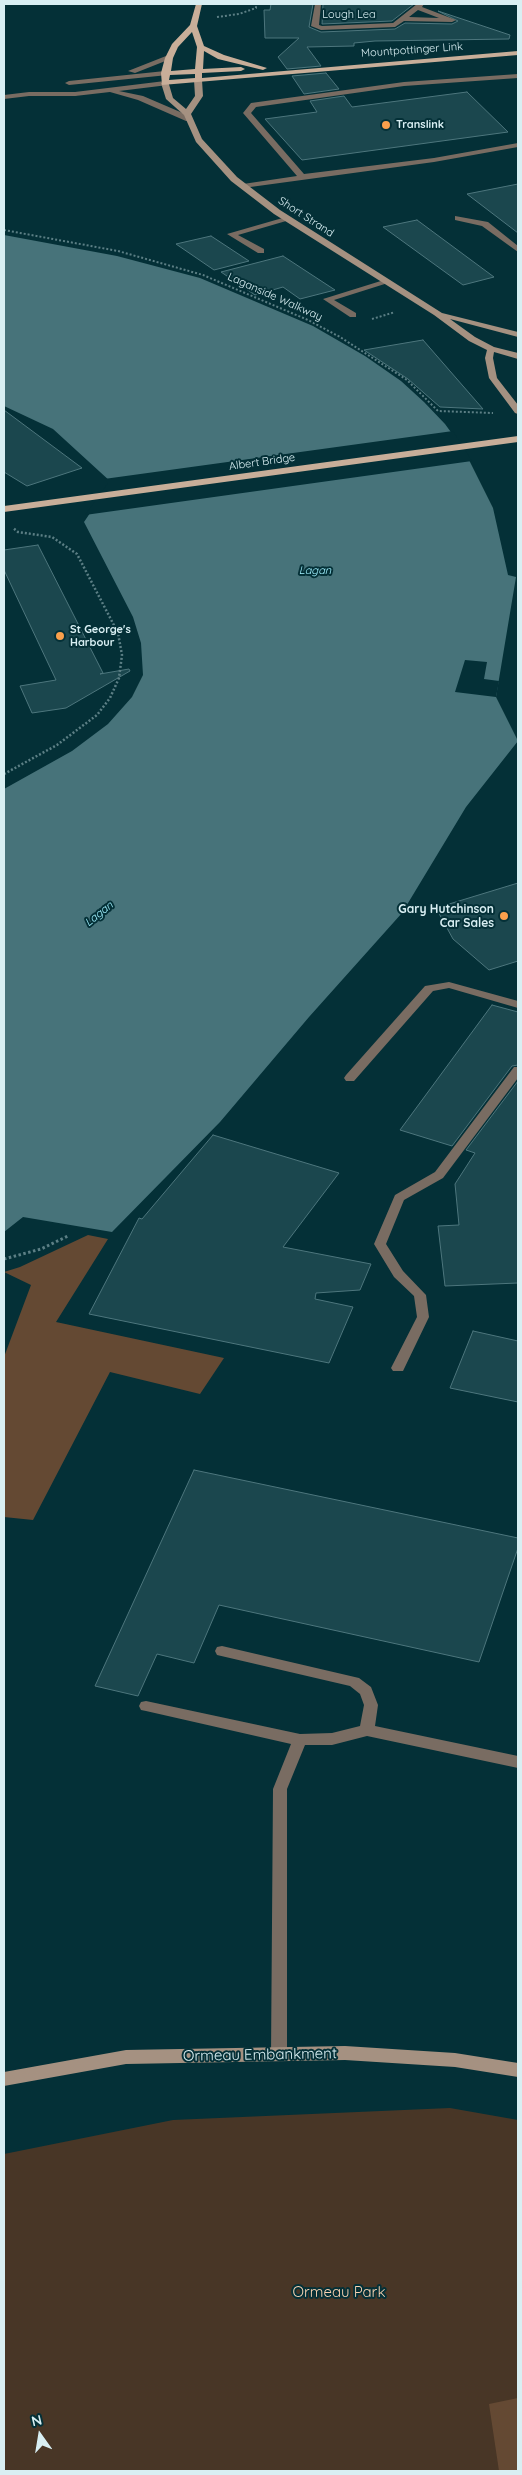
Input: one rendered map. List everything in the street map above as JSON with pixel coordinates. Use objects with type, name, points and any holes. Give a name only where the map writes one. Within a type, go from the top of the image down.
[{"type":"main road","points":[[165,83],[169,58],[175,46],[194,23],[199,4]]},
{"type":"main road","points":[[188,117],[198,96],[201,47],[194,23]]},
{"type":"main road","points":[[201,47],[221,57],[264,68]]},
{"type":"main road","name":"Mountpottinger Link","points":[[165,83],[518,53]]},
{"type":"main road","name":"Mountpottinger Link","points":[[166,73],[264,68],[306,70]]},
{"type":"main road","name":"Short Strand","points":[[165,83],[170,99],[188,117],[199,140],[228,173],[243,186],[288,219],[437,313],[472,339],[491,349],[518,356]]},
{"type":"main road","name":"Short Strand","points":[[437,313],[518,334]]},
{"type":"main road","points":[[491,349],[490,358],[493,378],[518,411]]},
{"type":"main road","name":"Albert Bridge","points":[[4,509],[518,439]]},
{"type":"main road","name":"Ormeau Embankment","points":[[4,2079],[126,2057],[279,2054],[345,2053],[455,2060],[518,2070]]},
{"type":"street","name":"Lough Lea","points":[[318,4],[315,26],[321,28],[395,26],[419,6],[452,20],[404,19]]},
{"type":"street","points":[[95,80],[138,69],[169,58]]},
{"type":"street","points":[[29,94],[69,83],[166,73]]},
{"type":"street","points":[[302,177],[247,113],[254,105],[404,84],[518,76]]},
{"type":"street","points":[[4,97],[29,94],[75,94],[165,83]]},
{"type":"street","points":[[106,90],[140,98],[188,117]]},
{"type":"street","points":[[243,186],[434,160],[518,145]]},
{"type":"street","points":[[458,218],[485,224],[518,250]]},
{"type":"street","points":[[261,251],[232,234],[288,219]]},
{"type":"street","points":[[353,315],[327,299],[387,282]]},
{"type":"street","points":[[350,1078],[430,988],[449,985],[518,1004]]},
{"type":"street","points":[[398,1368],[423,1317],[420,1295],[398,1274],[380,1244],[399,1198],[438,1175],[518,1070]]},
{"type":"street","points":[[222,1650],[354,1682],[366,1691],[371,1705],[367,1730]]},
{"type":"street","points":[[146,1706],[300,1740],[332,1739],[367,1730],[518,1762]]},
{"type":"street","points":[[279,2054],[280,1789],[300,1740]]},
{"type":"path","points":[[194,23],[239,14],[256,8],[256,4]]},
{"type":"path","name":"Laganside Walkway","points":[[4,230],[118,251],[203,275],[308,320],[340,336],[407,380],[438,411],[500,414]]},
{"type":"path","points":[[4,774],[57,745],[97,715],[110,698],[119,678],[122,655],[118,633],[77,554],[65,544],[52,537],[18,532],[9,524]]},
{"type":"path","points":[[4,1260],[41,1249],[68,1236]]},
{"type":"green space","name":"Ormeau Park","points":[[450,2108],[518,2120],[518,2471],[4,2471],[4,2154],[173,2120]]},
{"type":"shaded area","points":[[88,1235],[108,1239],[56,1322],[224,1358],[200,1394],[110,1372],[33,1520],[4,1517],[4,1357],[31,1285],[4,1272],[20,1267]]},
{"type":"shaded area","points":[[518,2398],[518,2471],[499,2471],[489,2404]]},
{"type":"water","name":"Lagan","points":[[4,235],[117,256],[200,278],[313,326],[365,356],[401,381],[424,402],[445,424],[464,450],[493,508],[508,575],[516,577],[496,697],[518,741],[466,807],[402,913],[309,1017],[220,1122],[112,1232],[23,1217],[4,1232],[4,789],[72,751],[108,724],[132,697],[143,675],[141,643],[133,617],[84,522],[111,482],[53,429],[4,406]]},
{"type":"pier","points":[[453,431],[472,461],[85,515],[108,483],[104,479]]},
{"type":"pier","points":[[465,660],[487,662],[484,679],[499,681],[496,697],[455,692]]},
{"type":"building","points":[[271,4],[313,4],[309,27],[321,32],[395,29],[405,23],[452,24],[458,21],[438,11],[510,35],[509,39],[375,41],[354,43],[354,46],[307,47],[321,66],[287,69],[278,57],[299,38],[265,38],[264,10],[270,10]]},
{"type":"building","points":[[323,4],[414,4],[392,21],[322,24]]},
{"type":"building","points":[[326,73],[339,89],[304,94],[292,76]]},
{"type":"building","name":"Translink","points":[[467,92],[508,132],[302,160],[265,119],[317,112],[310,101],[344,96],[352,107]]},
{"type":"building","points":[[518,184],[518,233],[467,194]]},
{"type":"building","points":[[417,220],[494,277],[463,285],[383,227]]},
{"type":"building","points":[[211,236],[249,261],[214,270],[176,244]]},
{"type":"building","points":[[283,256],[335,290],[300,299],[283,287],[255,295],[221,272]]},
{"type":"building","points":[[423,340],[483,409],[440,407],[408,379],[364,350]]},
{"type":"building","points":[[4,410],[82,468],[27,486],[4,472]]},
{"type":"building","name":"St George's Harbour","points":[[38,545],[103,673],[100,674],[129,669],[130,671],[66,708],[32,713],[20,686],[56,680],[4,570],[4,550]]},
{"type":"building","points":[[518,883],[518,961],[489,970],[453,939],[436,908]]},
{"type":"building","points":[[492,1005],[518,1012],[518,1065],[512,1066],[452,1146],[400,1130]]},
{"type":"building","points":[[518,1081],[518,1283],[445,1286],[438,1226],[459,1225],[455,1184],[475,1153],[466,1150]]},
{"type":"building","points":[[213,1135],[339,1173],[283,1247],[371,1264],[360,1290],[316,1293],[315,1299],[353,1307],[329,1363],[89,1314],[139,1218],[142,1219]]},
{"type":"building","points":[[473,1331],[518,1341],[518,1402],[450,1388]]},
{"type":"building","points":[[194,1470],[518,1538],[518,1548],[479,1662],[219,1605],[194,1663],[157,1654],[138,1696],[95,1686]]},
{"type":"place","name":"Translink","points":[[386,125]]},
{"type":"place","name":"St George's Harbour","points":[[60,636]]},
{"type":"place","name":"Gary Hutchinson Car Sales","points":[[504,916]]}]
